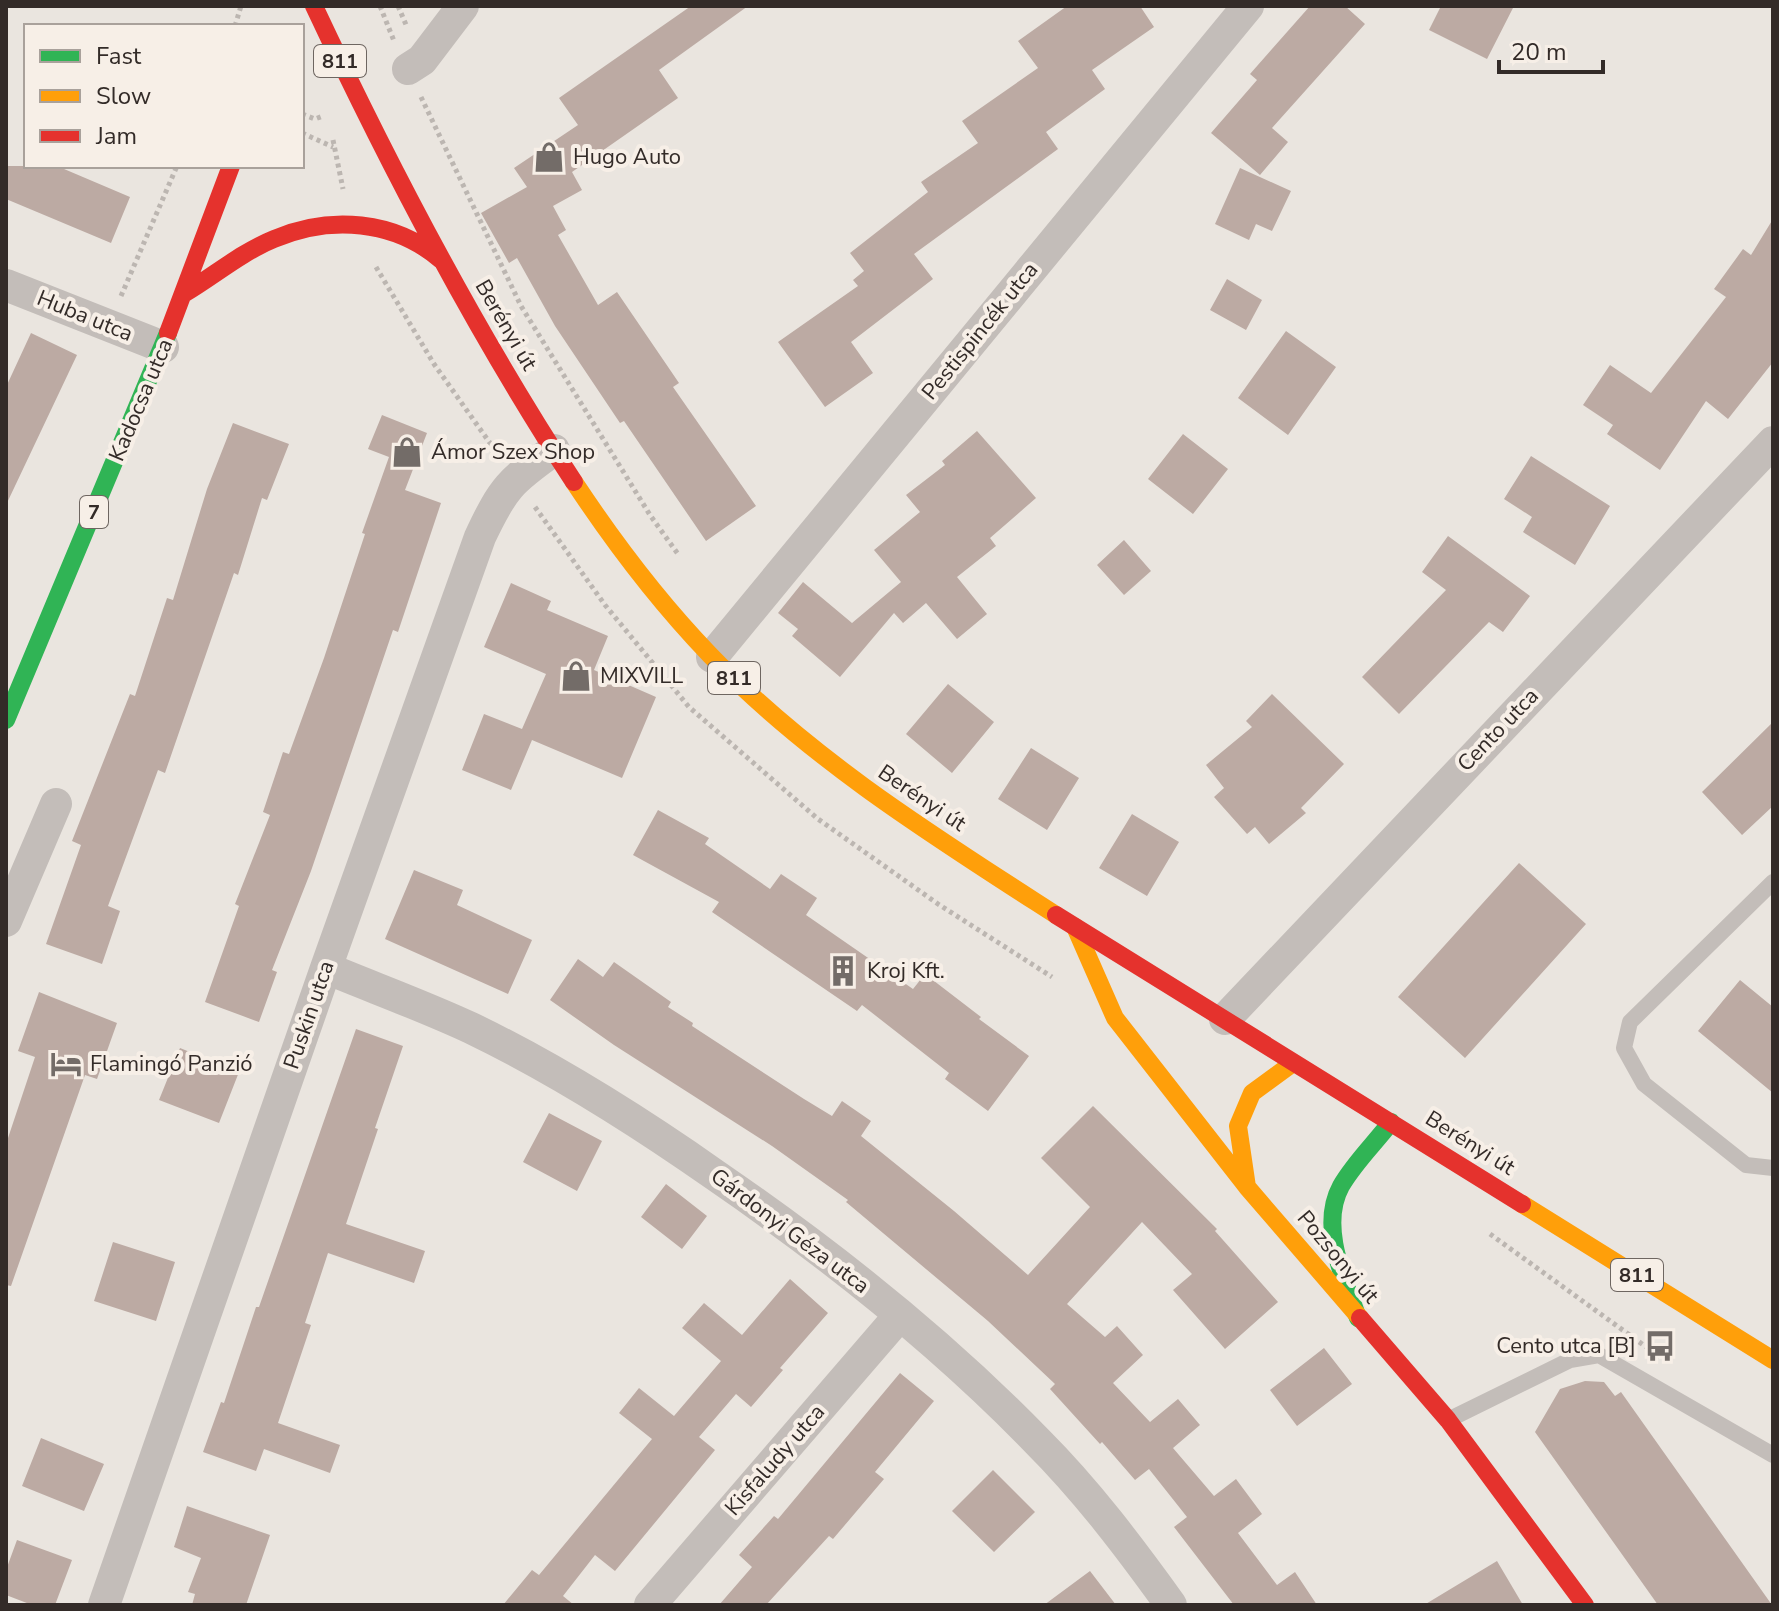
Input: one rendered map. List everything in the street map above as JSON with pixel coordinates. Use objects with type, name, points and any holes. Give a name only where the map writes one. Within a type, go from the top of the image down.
[{"type":"main road","name":"Berényi út","points":[[314,6],[441,260],[554,450],[615,541],[712,657],[830,763],[918,825],[1075,927],[1773,1360]]},
{"type":"main road","name":"Kadocsa utca","points":[[6,720],[185,293],[230,168]]},
{"type":"main road","points":[[185,293],[274,239],[333,225],[363,226],[392,232],[420,242],[441,260]]},
{"type":"main road","name":"Pozsonyi út","points":[[1075,927],[1115,1018],[1247,1187],[1448,1420],[1585,1605]]},
{"type":"main road","points":[[1247,1187],[1238,1126],[1252,1093],[1293,1063]]},
{"type":"main road","points":[[1358,1318],[1331,1227],[1339,1189],[1391,1122]]},
{"type":"street","points":[[408,69],[422,60],[463,6]]},
{"type":"street","name":"Pestispincék utca","points":[[712,657],[1248,6]]},
{"type":"street","name":"Huba utca","points":[[6,285],[163,347]]},
{"type":"street","name":"Cento utca","points":[[1225,1019],[1773,442]]},
{"type":"street","name":"Puskin utca","points":[[104,1605],[480,537],[495,505],[514,478],[554,450]]},
{"type":"street","points":[[6,921],[56,804]]},
{"type":"street","name":"Gárdonyi Géza utca","points":[[326,968],[471,1028],[551,1071],[618,1111],[760,1206],[841,1266],[975,1381],[1039,1442],[1104,1514],[1171,1605]]},
{"type":"street","name":"Kisfaludy utca","points":[[650,1605],[900,1315]]},
{"type":"lane","points":[[1773,882],[1630,1022],[1624,1048],[1644,1084],[1746,1165],[1773,1168]]},
{"type":"lane","points":[[1448,1420],[1570,1360],[1599,1355],[1773,1455]]},
{"type":"path","points":[[408,69],[521,306],[650,515],[687,567]]},
{"type":"path","points":[[304,134],[333,147]]},
{"type":"path","points":[[108,326],[176,168]]},
{"type":"path","points":[[1508,1195],[1483,1229],[1672,1366]]},
{"type":"building","points":[[691,6],[748,6],[659,70],[678,98],[572,172],[582,190],[553,206],[566,230],[558,235],[598,305],[617,292],[679,383],[673,387],[756,506],[706,541],[624,421],[620,423],[555,326],[517,258],[509,263],[481,213],[527,187],[514,168],[578,125],[559,98]]},
{"type":"building","points":[[1067,6],[1140,6],[1154,27],[1092,70],[1105,89],[1046,132],[1058,149],[914,254],[933,279],[851,342],[873,373],[825,407],[778,342],[858,286],[853,280],[864,271],[850,253],[928,192],[921,182],[978,143],[962,121],[1038,68],[1018,41]]},
{"type":"building","points":[[1310,6],[1345,6],[1365,24],[1272,128],[1288,142],[1260,175],[1211,133],[1257,80],[1250,74]]},
{"type":"building","points":[[1441,6],[1514,6],[1487,59],[1429,30]]},
{"type":"building","points":[[6,166],[62,168],[130,197],[111,243],[6,199]]},
{"type":"building","points":[[1240,168],[1291,191],[1272,231],[1256,224],[1249,240],[1215,224]]},
{"type":"building","points":[[1773,219],[1773,362],[1728,419],[1706,401],[1660,470],[1607,434],[1613,425],[1583,405],[1610,365],[1651,393],[1726,297],[1714,289],[1743,249],[1751,255]]},
{"type":"building","points":[[1227,279],[1262,300],[1246,330],[1210,310]]},
{"type":"building","points":[[1286,331],[1336,367],[1288,435],[1238,398]]},
{"type":"building","points":[[31,333],[77,355],[6,505],[6,387]]},
{"type":"building","points":[[382,415],[427,433],[405,490],[441,503],[398,632],[393,630],[311,871],[272,970],[277,972],[259,1022],[205,1002],[239,906],[235,904],[270,815],[263,812],[283,752],[289,754],[324,658],[389,457],[368,449]]},
{"type":"building","points":[[233,423],[289,444],[267,500],[262,498],[238,575],[234,573],[165,773],[158,770],[108,906],[120,911],[102,964],[46,944],[81,845],[72,841],[130,694],[135,696],[167,598],[173,600],[207,489]]},
{"type":"building","points":[[977,431],[1036,498],[990,538],[996,546],[957,577],[987,614],[957,639],[926,603],[903,623],[894,613],[840,677],[792,636],[798,629],[778,613],[803,582],[852,623],[901,582],[874,550],[920,512],[906,495],[945,465],[942,461]]},
{"type":"building","points":[[1183,434],[1228,469],[1193,514],[1148,479]]},
{"type":"building","points":[[1531,456],[1610,506],[1575,565],[1523,532],[1532,517],[1504,499]]},
{"type":"building","points":[[1448,536],[1530,596],[1503,632],[1489,622],[1399,714],[1362,677],[1446,590],[1422,572]]},
{"type":"building","points":[[1124,540],[1151,571],[1124,595],[1097,565]]},
{"type":"building","name":"MIXVILL","points":[[511,583],[551,601],[547,610],[608,636],[594,670],[656,697],[622,778],[532,740],[511,790],[462,770],[484,714],[522,729],[546,674],[484,647]]},
{"type":"building","points":[[948,684],[994,722],[952,773],[906,734]]},
{"type":"building","points":[[1272,694],[1344,764],[1301,808],[1306,813],[1269,844],[1255,827],[1247,834],[1214,797],[1224,788],[1206,765],[1252,727],[1246,721]]},
{"type":"building","points":[[1773,722],[1773,806],[1742,835],[1702,792]]},
{"type":"building","points":[[1031,748],[1079,778],[1047,830],[998,799]]},
{"type":"building","points":[[658,810],[709,838],[705,844],[770,889],[781,874],[817,898],[806,915],[913,989],[925,974],[1029,1056],[988,1111],[945,1079],[949,1073],[862,1005],[857,1011],[712,912],[719,902],[633,855]]},
{"type":"building","points":[[1132,814],[1179,842],[1147,896],[1099,868]]},
{"type":"building","points":[[1519,863],[1586,924],[1465,1058],[1398,997]]},
{"type":"building","points":[[414,870],[463,890],[457,905],[532,940],[508,994],[385,939]]},
{"type":"building","points":[[578,959],[603,977],[614,962],[671,1002],[668,1007],[693,1023],[692,1026],[804,1099],[832,1116],[842,1101],[871,1121],[861,1136],[1028,1275],[1090,1207],[1041,1158],[1093,1106],[1217,1229],[1215,1231],[1278,1302],[1225,1349],[1173,1290],[1192,1274],[1142,1222],[1067,1304],[1105,1337],[1117,1326],[1143,1355],[1113,1383],[1150,1422],[1178,1399],[1200,1425],[1173,1448],[1214,1496],[1236,1479],[1262,1514],[1238,1533],[1277,1585],[1295,1572],[1317,1605],[1234,1605],[1174,1527],[1187,1517],[1149,1469],[1135,1480],[1050,1389],[1055,1384],[988,1321],[846,1202],[848,1200],[772,1146],[614,1045],[550,1000]]},
{"type":"building","points":[[1740,980],[1773,1007],[1773,1093],[1698,1031]]},
{"type":"building","points":[[39,992],[117,1023],[97,1079],[85,1075],[11,1286],[6,1285],[6,1144],[35,1057],[18,1051]]},
{"type":"building","points":[[356,1029],[403,1046],[346,1224],[425,1251],[414,1283],[328,1253],[305,1323],[311,1325],[278,1423],[340,1445],[330,1473],[264,1449],[256,1471],[203,1452],[221,1402],[224,1403],[256,1307],[259,1307]]},
{"type":"building","points":[[180,1048],[239,1072],[219,1123],[159,1100]]},
{"type":"building","points":[[549,1113],[602,1141],[577,1191],[523,1162]]},
{"type":"building","points":[[666,1184],[707,1216],[682,1249],[641,1217]]},
{"type":"building","points":[[113,1242],[175,1262],[156,1321],[94,1301]]},
{"type":"building","points":[[790,1279],[828,1313],[751,1407],[736,1394],[699,1437],[715,1450],[615,1571],[595,1555],[563,1596],[574,1605],[503,1605],[532,1570],[539,1575],[652,1439],[619,1413],[639,1388],[674,1416],[721,1361],[682,1328],[704,1303],[742,1335]]},
{"type":"building","points":[[1324,1348],[1352,1384],[1297,1426],[1270,1390]]},
{"type":"building","points":[[900,1373],[934,1401],[875,1472],[884,1479],[833,1539],[829,1536],[766,1605],[719,1605],[752,1567],[739,1555],[774,1516],[778,1519]]},
{"type":"building","points":[[1585,1381],[1604,1382],[1615,1396],[1621,1392],[1772,1605],[1658,1605],[1535,1432],[1560,1389]]},
{"type":"building","points":[[41,1438],[104,1464],[84,1511],[22,1486]]},
{"type":"building","points":[[993,1470],[1035,1512],[994,1552],[952,1511]]},
{"type":"building","points":[[187,1506],[270,1535],[246,1605],[192,1605],[195,1594],[188,1592],[201,1558],[174,1547]]},
{"type":"building","points":[[17,1540],[72,1560],[55,1605],[32,1605],[6,1595],[6,1570]]},
{"type":"building","points":[[1497,1561],[1523,1605],[1424,1605]]},
{"type":"building","points":[[1090,1571],[1116,1605],[1044,1605]]},
{"type":"traffic: fast","points":[[6,720],[168,333]]},
{"type":"traffic: fast","points":[[1358,1318],[1336,1252],[1332,1218],[1341,1186],[1391,1122]]},
{"type":"traffic: slow","points":[[574,482],[622,550],[691,635],[789,729],[875,795],[1056,915]]},
{"type":"traffic: slow","points":[[1075,927],[1115,1018],[1247,1187],[1360,1318]]},
{"type":"traffic: slow","points":[[1247,1187],[1238,1126],[1252,1093],[1293,1063]]},
{"type":"traffic: slow","points":[[1522,1204],[1773,1360]]},
{"type":"traffic: jam","points":[[314,6],[436,249],[502,367],[574,482]]},
{"type":"traffic: jam","points":[[168,333],[230,168]]},
{"type":"traffic: jam","points":[[185,293],[262,244],[295,231],[317,227],[339,225],[383,229],[403,236],[441,260]]},
{"type":"traffic: jam","points":[[1056,915],[1522,1204]]},
{"type":"traffic: jam","points":[[1360,1318],[1448,1420],[1585,1605]]},
{"type":"place","name":"Hugo Auto","points":[[549,157]]},
{"type":"place","name":"Ámor Szex Shop","points":[[407,452]]},
{"type":"place","name":"MIXVILL","points":[[576,676]]},
{"type":"place","name":"Kroj Kft.","points":[[843,971]]},
{"type":"place","name":"Flamingó Panzió","points":[[66,1064]]},
{"type":"place","name":"Cento utca [B]","points":[[1660,1346]]}]
